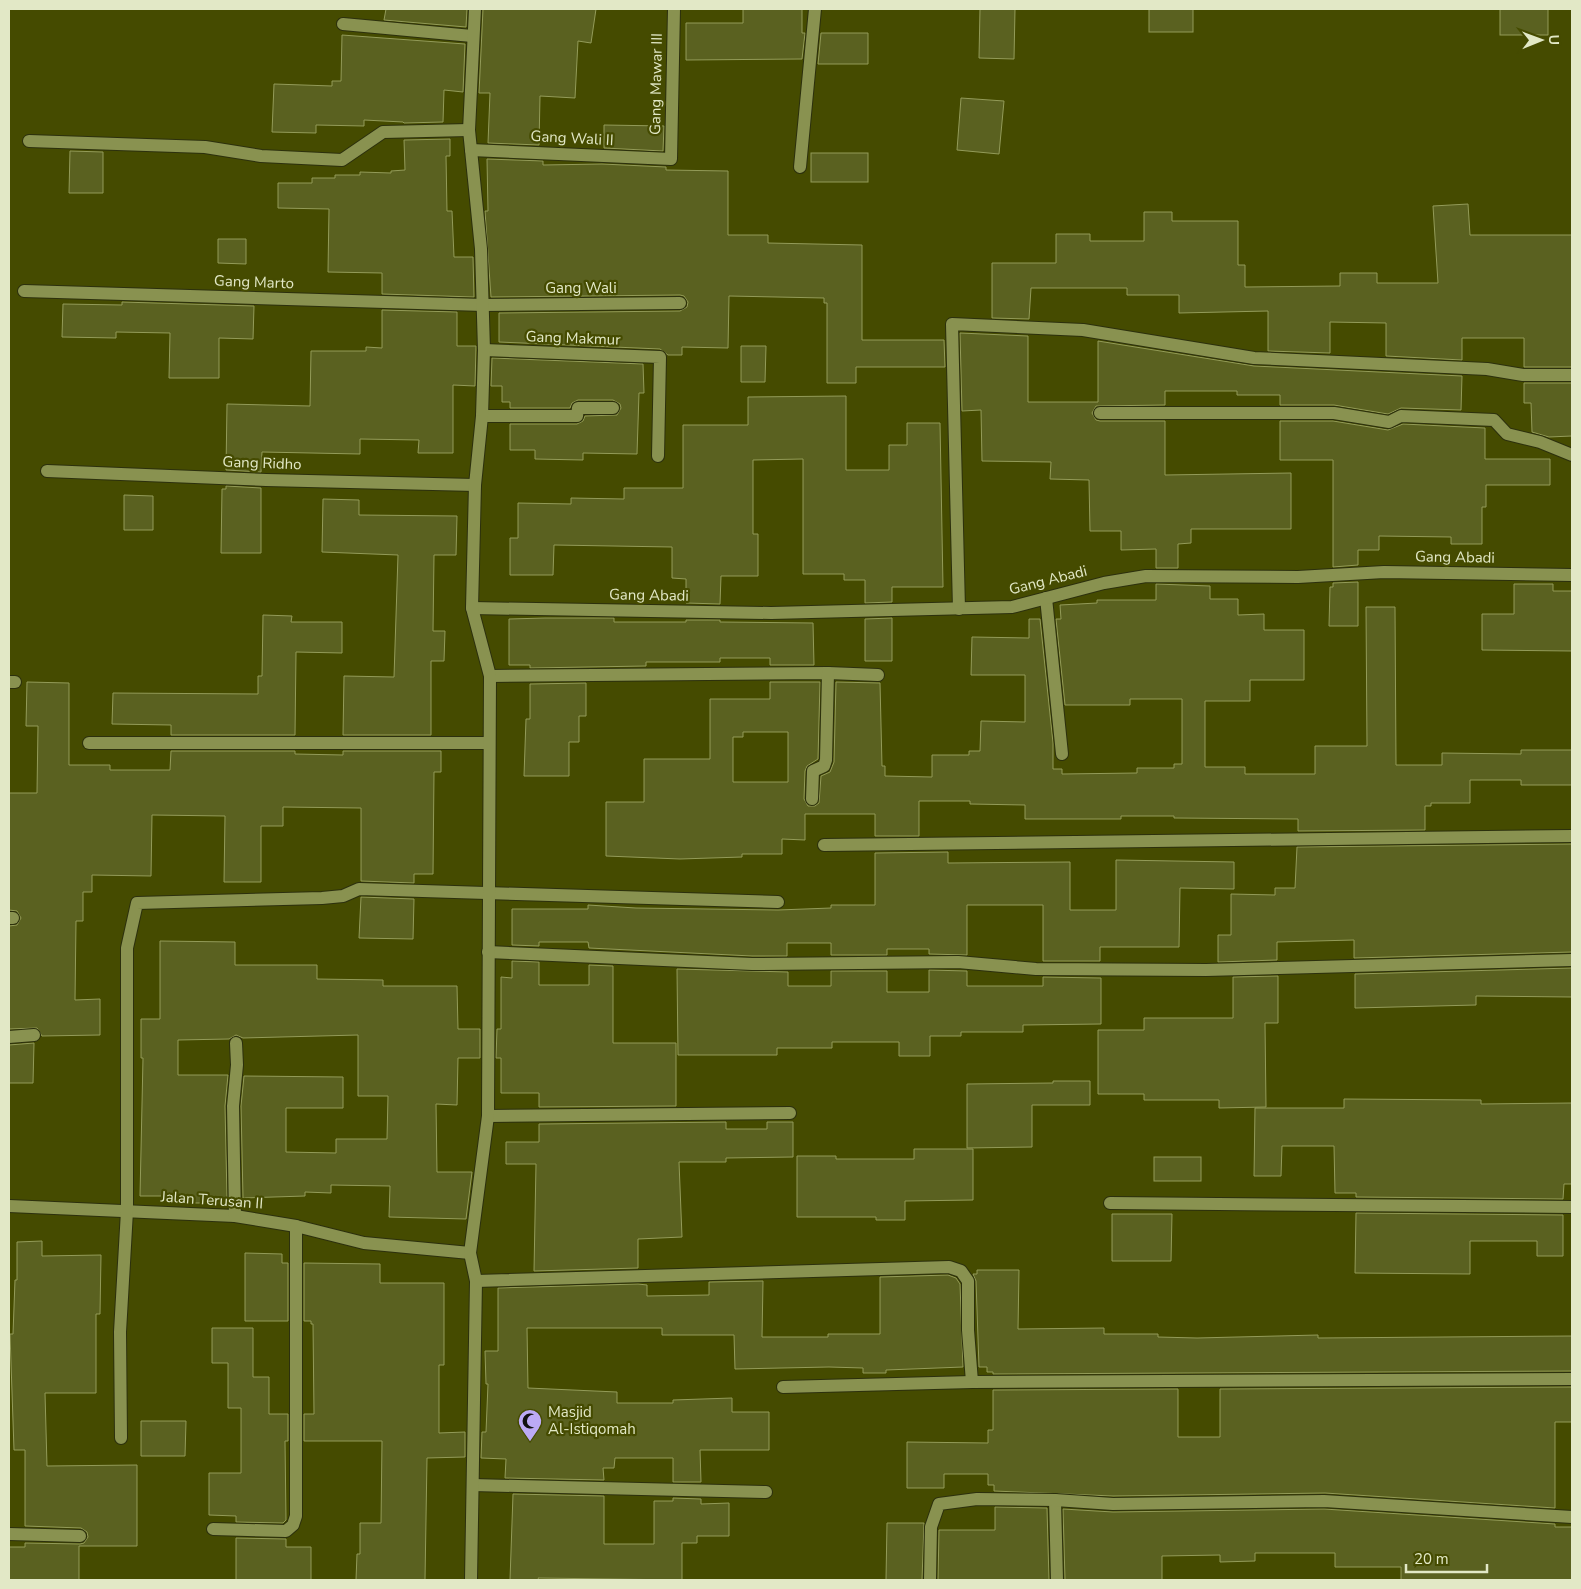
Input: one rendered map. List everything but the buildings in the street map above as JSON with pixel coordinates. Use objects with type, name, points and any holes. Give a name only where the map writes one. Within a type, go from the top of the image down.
[{"type":"street","points":[[471,1580],[476,1281],[470,1253],[488,1116],[490,676],[472,608],[475,485],[482,416],[484,350],[481,250],[469,130],[472,36],[475,9]]},
{"type":"street","name":"Gang Mawar III","points":[[671,159],[674,9]]},
{"type":"street","points":[[800,167],[815,9]]},
{"type":"street","points":[[343,24],[472,36]]},
{"type":"street","points":[[29,141],[205,147],[261,156],[342,160],[383,132],[469,130]]},
{"type":"street","name":"Gang Wali II","points":[[471,150],[671,159]]},
{"type":"street","name":"Gang Marto","points":[[24,291],[483,304]]},
{"type":"street","name":"Gang Wali","points":[[483,304],[680,303]]},
{"type":"street","points":[[958,609],[952,324],[1083,330],[1254,358],[1487,369],[1523,375],[1572,375]]},
{"type":"street","name":"Gang Makmur","points":[[484,350],[660,357],[658,456]]},
{"type":"street","points":[[482,416],[578,416],[578,408],[613,408]]},
{"type":"street","points":[[1100,413],[1334,413],[1389,422],[1401,416],[1480,418],[1494,420],[1507,434],[1540,442],[1572,455]]},
{"type":"street","name":"Gang Ridho","points":[[47,471],[266,480],[475,485]]},
{"type":"street","name":"Gang Abadi","points":[[472,608],[771,613],[1012,608],[1104,583],[1146,576],[1298,576],[1384,572],[1572,575]]},
{"type":"street","points":[[1046,598],[1062,754]]},
{"type":"street","points":[[812,799],[813,771],[824,766],[826,760],[828,674]]},
{"type":"street","points":[[490,676],[878,675]]},
{"type":"street","points":[[89,743],[489,743]]},
{"type":"street","points":[[824,845],[1572,836]]},
{"type":"street","points":[[121,1438],[120,1332],[127,1211],[127,948],[137,903],[322,898],[343,896],[359,890],[489,892],[778,902]]},
{"type":"street","points":[[488,952],[752,964],[958,962],[1036,970],[1206,970],[1572,960]]},
{"type":"street","points":[[9,1036],[34,1035]]},
{"type":"street","points":[[235,1216],[233,1106],[237,1065],[236,1044]]},
{"type":"street","points":[[488,1116],[790,1113]]},
{"type":"street","points":[[1110,1203],[1572,1207]]},
{"type":"street","name":"Jalan Terusan II","points":[[9,1206],[235,1216],[296,1226],[364,1243],[470,1253]]},
{"type":"street","points":[[213,1529],[286,1531],[293,1525],[296,1516],[296,1226]]},
{"type":"street","points":[[476,1281],[949,1267],[961,1271],[968,1281],[968,1330],[972,1382]]},
{"type":"street","points":[[783,1387],[972,1382],[1572,1379]]},
{"type":"street","points":[[473,1485],[766,1492]]},
{"type":"street","points":[[930,1580],[931,1527],[939,1504],[977,1499],[1055,1500],[1113,1504],[1324,1501],[1572,1517]]},
{"type":"street","points":[[1055,1500],[1057,1580]]},
{"type":"street","points":[[9,1534],[80,1536]]},
{"type":"place","name":"Masjid Al-Istiqomah","points":[[530,1442]]}]
